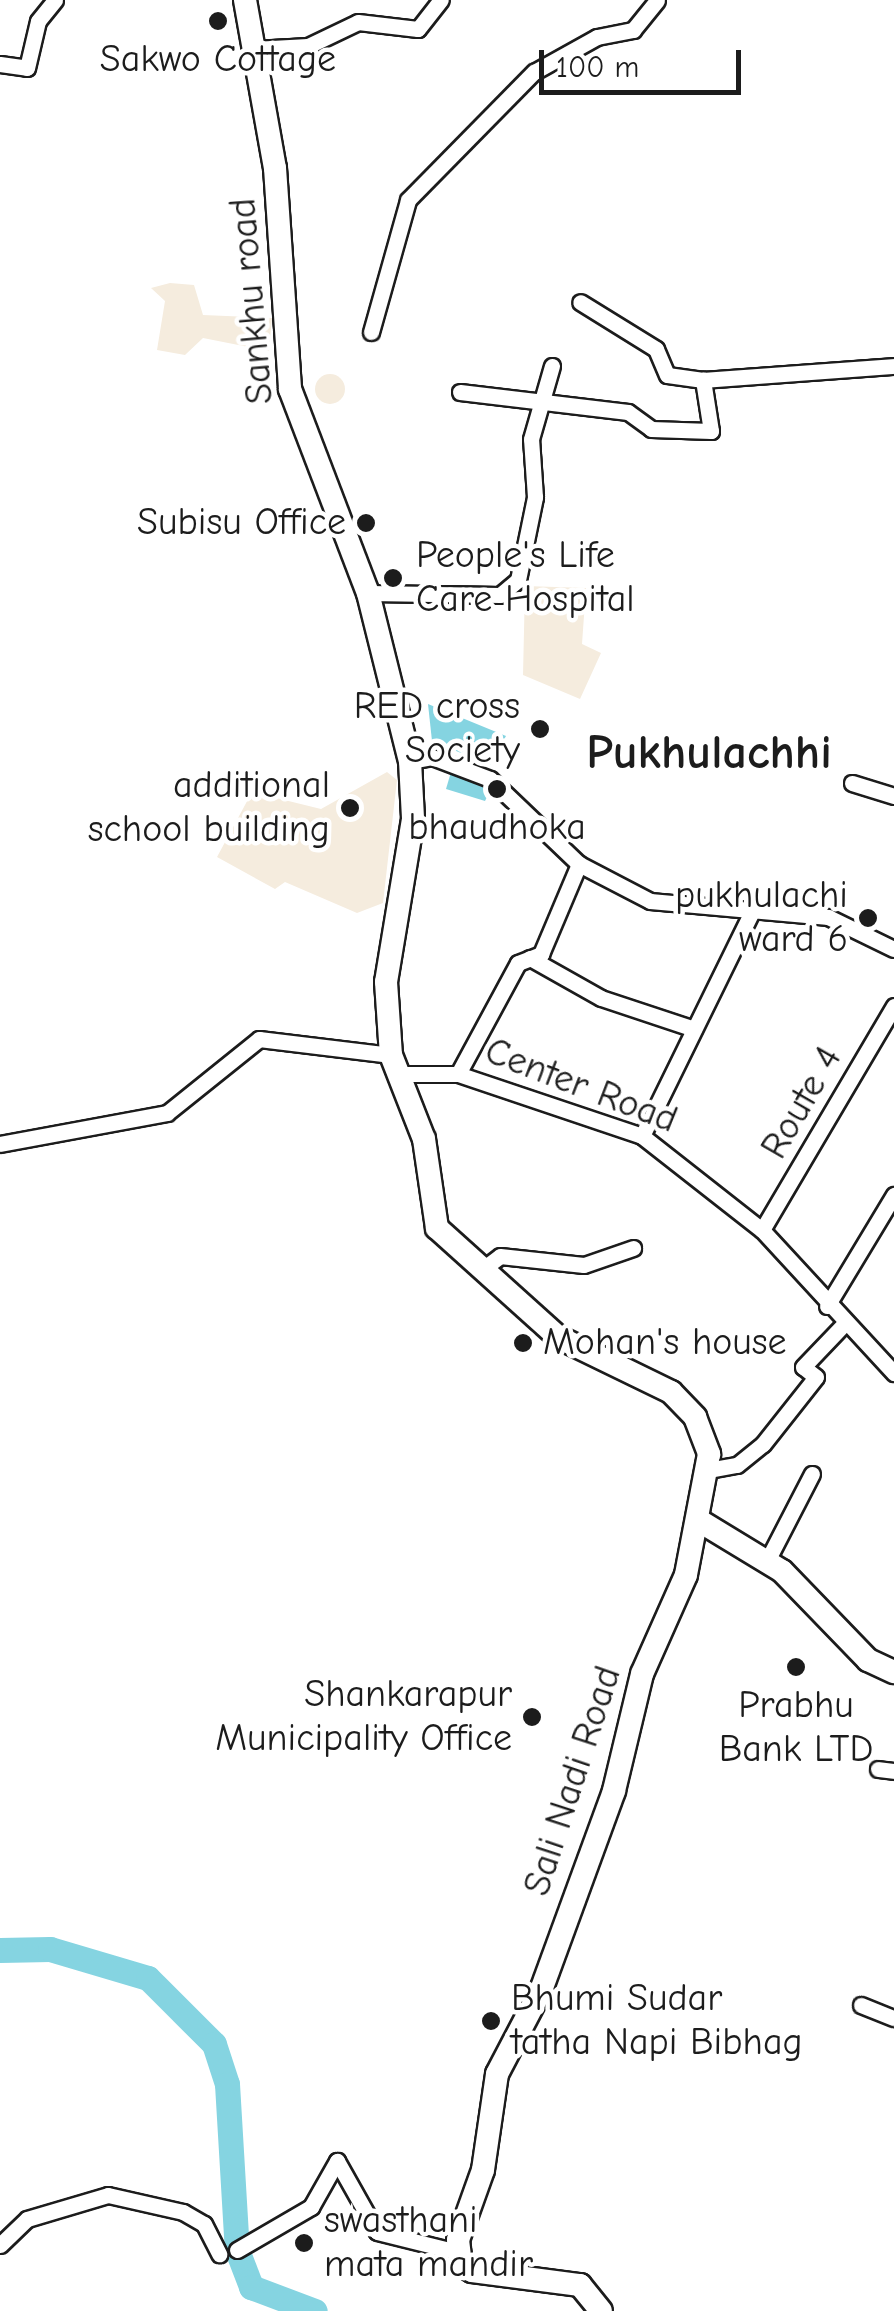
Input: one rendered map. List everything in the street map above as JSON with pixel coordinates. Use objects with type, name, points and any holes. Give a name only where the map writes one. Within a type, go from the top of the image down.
[{"type":"main road","name":"Sankhu road","points":[[246,0],[275,168],[290,389],[368,593],[410,760],[413,819],[386,982],[394,1065]]},
{"type":"main road","points":[[394,1065],[424,1139],[437,1228],[558,1337],[683,1403],[705,1438],[708,1470],[698,1520],[766,1561],[868,1660],[894,1672]]},
{"type":"main road","name":"Sali Nadi Road","points":[[457,2252],[486,2160],[497,2074],[542,1988],[603,1824],[629,1714],[698,1520]]},
{"type":"main road","points":[[457,2252],[461,2264],[492,2278],[580,2285],[601,2311]]},
{"type":"street","points":[[0,64],[27,68],[38,21],[55,0]]},
{"type":"street","points":[[252,49],[308,46],[358,22],[418,29],[441,0]]},
{"type":"street","points":[[371,332],[408,200],[534,72],[597,37],[634,30],[657,0]]},
{"type":"street","points":[[580,302],[656,350],[667,375],[703,380],[894,366]]},
{"type":"street","points":[[368,593],[510,590],[530,540],[529,449],[552,366]]},
{"type":"street","points":[[460,392],[628,412],[651,429],[711,431],[703,380]]},
{"type":"street","points":[[410,760],[432,757],[490,780],[579,864],[650,901],[828,916],[894,949]]},
{"type":"street","points":[[852,783],[894,796]]},
{"type":"street","points":[[458,1074],[518,964],[541,954],[579,864]]},
{"type":"street","points":[[642,1136],[752,911]]},
{"type":"street","points":[[530,958],[601,998],[694,1028]]},
{"type":"street","name":"Route 4","points":[[762,1230],[894,1006]]},
{"type":"street","name":"Center Road","points":[[0,1144],[167,1113],[260,1040],[458,1074],[642,1136],[762,1230],[827,1306],[894,1373]]},
{"type":"street","points":[[827,1306],[894,1196]]},
{"type":"street","points":[[483,1268],[500,1256],[584,1266],[633,1248]]},
{"type":"street","points":[[708,1470],[737,1465],[763,1444],[816,1377],[804,1367],[845,1323]]},
{"type":"street","points":[[766,1561],[812,1474]]},
{"type":"street","points":[[861,2006],[894,2018]]},
{"type":"street","points":[[237,2250],[311,2207],[338,2162],[377,2232],[457,2252]]},
{"type":"street","points":[[0,2245],[27,2219],[108,2195],[184,2212],[204,2224],[219,2254]]},
{"type":"shaded area","points":[[170,283],[194,285],[203,315],[272,318],[269,351],[203,338],[185,355],[157,350],[165,301],[151,288]]},
{"type":"shaded area","points":[[330,374],[344,383],[345,389],[336,403],[330,404],[316,395],[315,389],[324,375]]},
{"type":"shaded area","points":[[525,586],[586,588],[582,644],[601,653],[580,699],[523,675]]},
{"type":"shaded area","points":[[387,772],[397,780],[383,903],[357,913],[285,882],[275,889],[217,857],[252,792],[321,809]]},
{"type":"water","points":[[428,704],[506,736],[490,765],[432,741]]},
{"type":"water","points":[[451,772],[492,787],[485,801],[446,789]]},
{"type":"waterway","points":[[0,1950],[50,1949],[148,1978],[214,2044],[227,2084],[237,2250],[251,2287],[315,2311]]},
{"type":"place","name":"Sakwo Cottage","points":[[218,21]]},
{"type":"place","name":"Subisu Office","points":[[366,523]]},
{"type":"place","name":"People's Life Care Hospital","points":[[393,578]]},
{"type":"place","name":"RED cross Society","points":[[540,729]]},
{"type":"place","name":"bhaudhoka","points":[[497,789]]},
{"type":"place","name":"additional school building","points":[[350,808]]},
{"type":"place","name":"pukhulachi ward 6","points":[[868,918]]},
{"type":"place","name":"Mohan's house","points":[[523,1343]]},
{"type":"place","name":"Prabhu Bank LTD","points":[[796,1667]]},
{"type":"place","name":"Shankarapur Municipality Office","points":[[532,1717]]},
{"type":"place","name":"Bhumi Sudar tatha Napi Bibhag","points":[[491,2021]]},
{"type":"place","name":"swasthani mata mandir","points":[[304,2243]]},
{"type":"district","name":"Pukhulachhi","points":[[709,753]]}]
